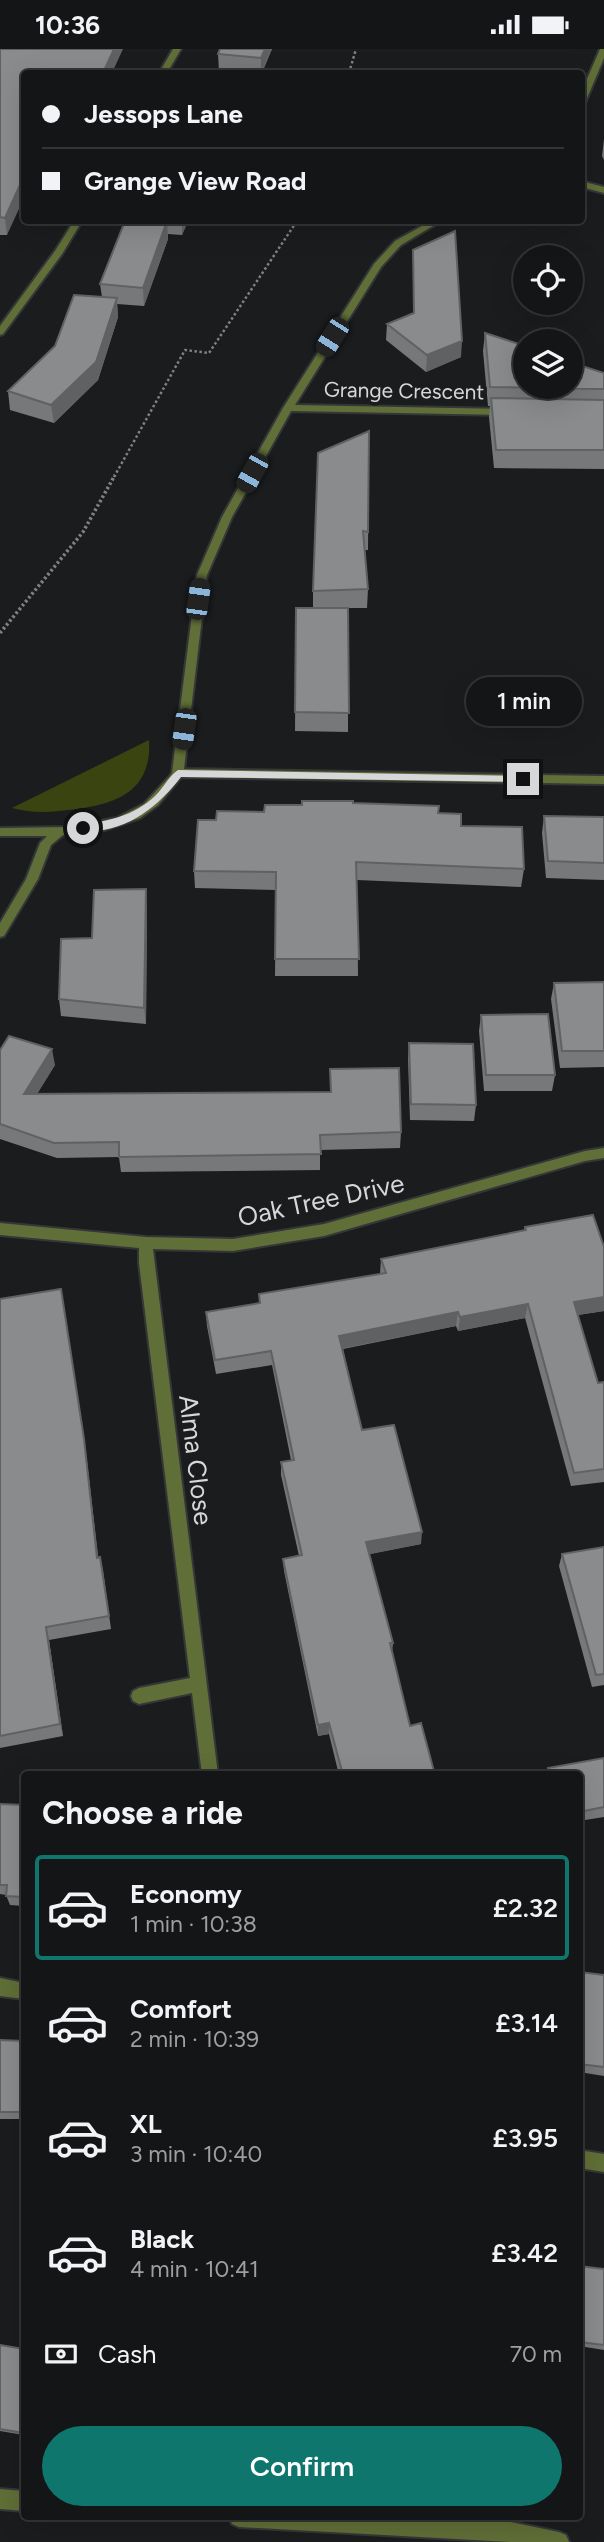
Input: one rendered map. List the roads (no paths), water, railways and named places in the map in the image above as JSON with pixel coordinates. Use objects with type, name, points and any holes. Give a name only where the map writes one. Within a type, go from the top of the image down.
[{"type":"street","points":[[165,70],[177,49]]},
{"type":"street","points":[[585,94],[604,49]]},
{"type":"street","points":[[585,185],[604,190]]},
{"type":"street","points":[[0,332],[59,252],[76,224]]},
{"type":"street","points":[[0,832],[106,826],[138,815],[161,796],[178,773],[202,575],[228,517],[288,408],[377,266],[398,243],[432,224]]},
{"type":"street","name":"Grange Crescent","points":[[288,408],[520,412]]},
{"type":"street","points":[[178,773],[604,780]]},
{"type":"street","points":[[0,933],[32,879],[46,843],[61,830]]},
{"type":"street","name":"Oak Tree Drive","points":[[0,1229],[146,1243],[233,1245],[324,1230],[585,1156],[604,1153]]},
{"type":"street","name":"Alma Close","points":[[146,1243],[146,1263],[210,1771]]},
{"type":"street","points":[[139,1696],[199,1684]]},
{"type":"street","points":[[0,1987],[21,1990]]},
{"type":"street","points":[[583,2160],[604,2163]]},
{"type":"street","points":[[0,2499],[21,2501]]},
{"type":"street","points":[[296,2520],[505,2531],[559,2542]]}]
